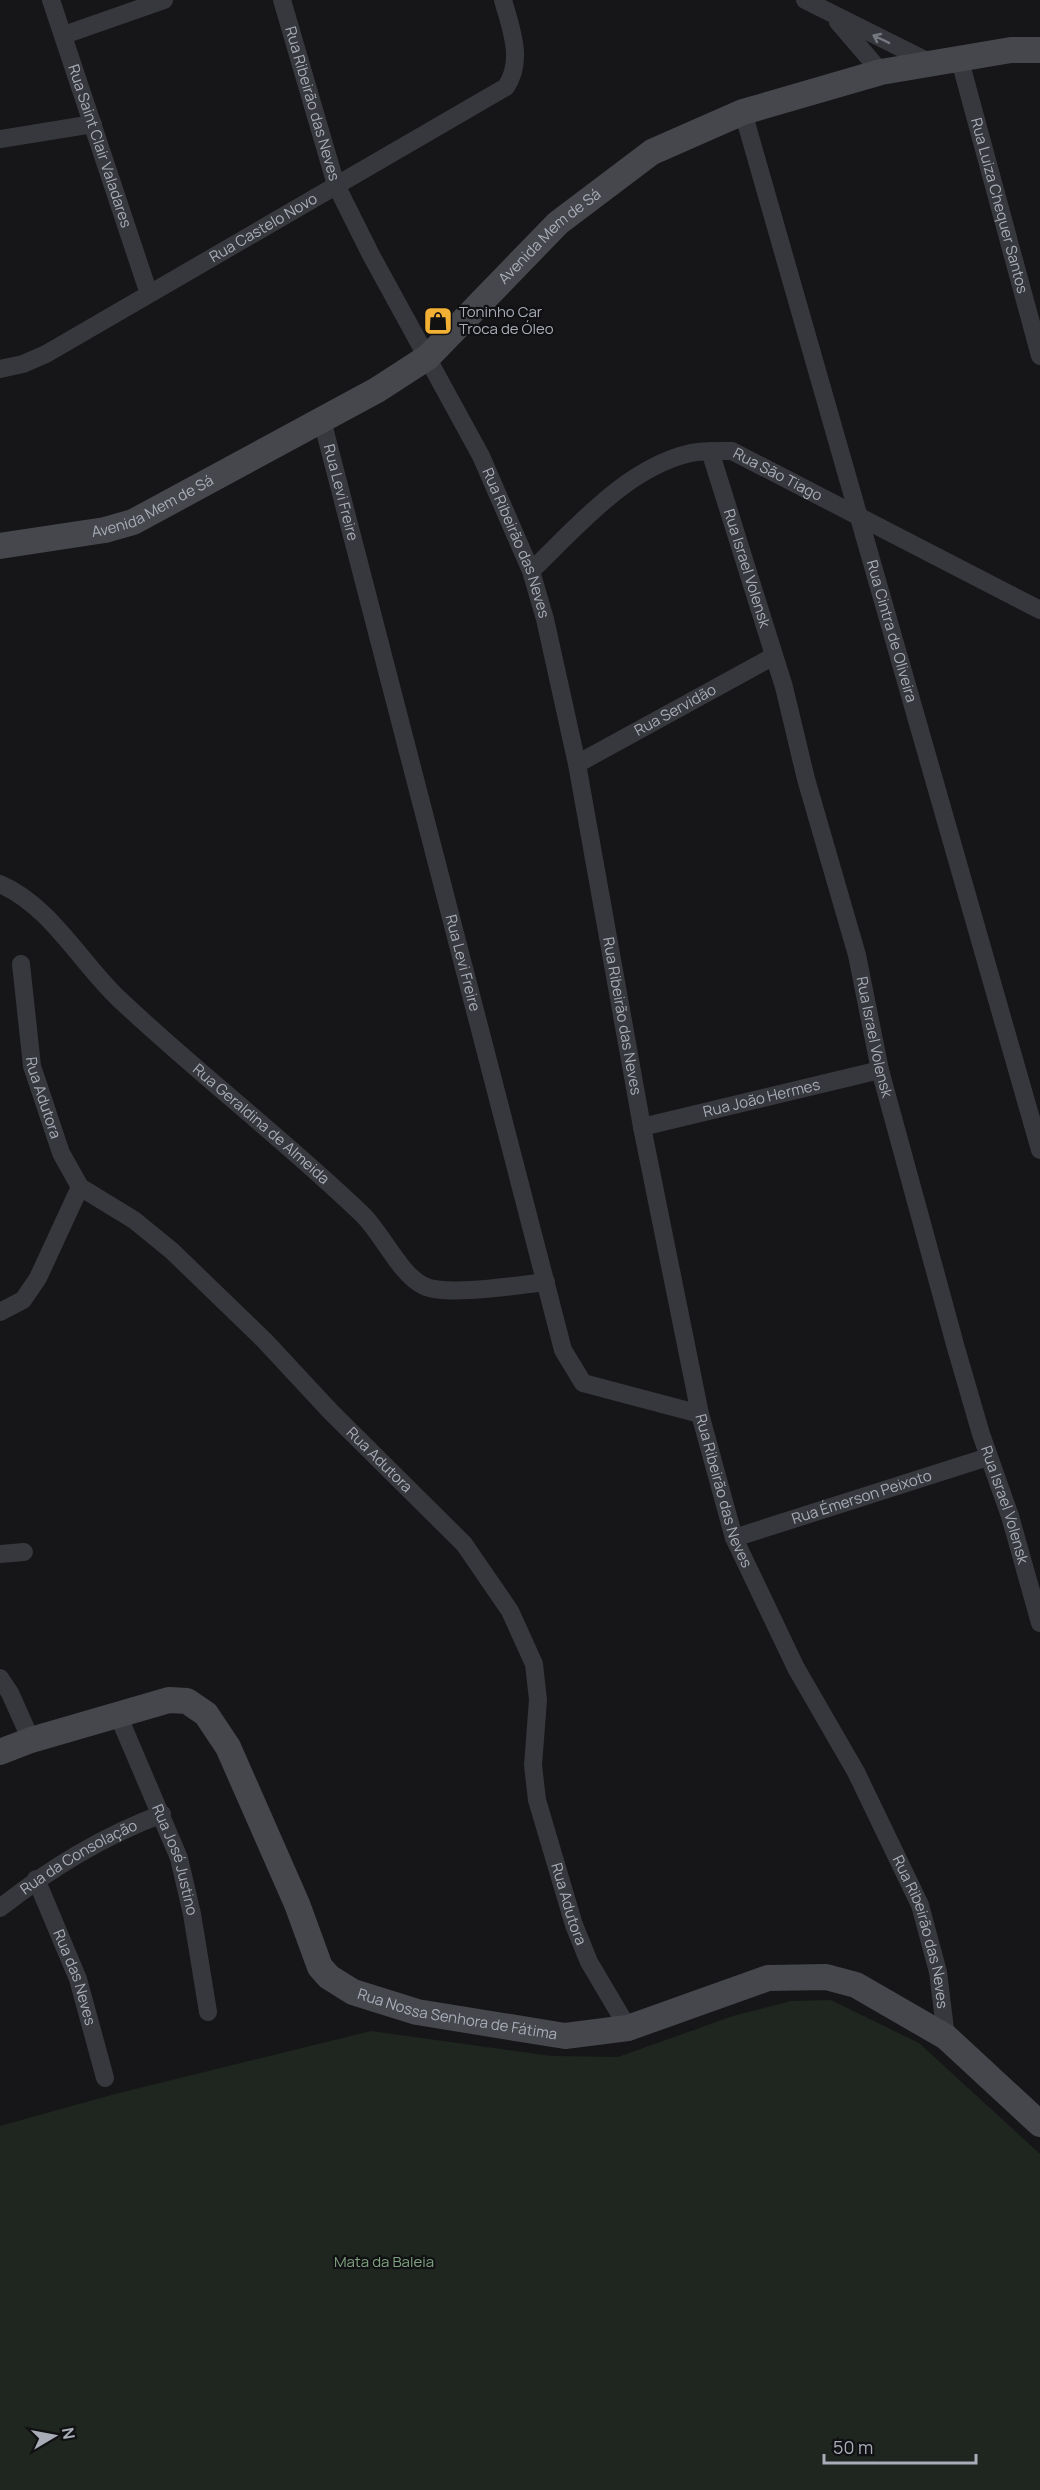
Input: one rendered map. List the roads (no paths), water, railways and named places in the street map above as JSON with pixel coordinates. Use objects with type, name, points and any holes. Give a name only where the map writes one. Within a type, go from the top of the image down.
[{"type":"street","points":[[64,35],[164,0]]},
{"type":"street","name":"Rua Ribeirão das Neves","points":[[282,0],[336,185],[371,255],[481,456],[531,571],[545,619],[577,764],[642,1127],[700,1414],[734,1538],[796,1668],[856,1772],[920,1905],[938,1972],[946,2037]]},
{"type":"street","name":"Rua Castelo Novo","points":[[0,369],[23,364],[46,354],[506,87],[514,76],[516,62],[513,34],[503,0]]},
{"type":"street","points":[[805,0],[929,62]]},
{"type":"street","name":"Rua Saint Clair Valadares","points":[[48,2],[64,35],[149,294]]},
{"type":"street","points":[[833,16],[881,72]]},
{"type":"street","name":"Avenida Mem de Sá","points":[[0,546],[105,531],[133,522],[377,390],[428,357],[527,253],[594,193],[652,152],[743,112],[881,72],[960,57],[1011,50],[1040,50]]},
{"type":"street","name":"Rua Luiza Chequer Santos","points":[[960,57],[1040,356]]},
{"type":"street","name":"Rua Cintra de Oliveira","points":[[743,112],[861,517],[1040,1150]]},
{"type":"street","points":[[0,139],[93,124]]},
{"type":"street","name":"Rua Levi Freire","points":[[322,420],[563,1350],[584,1383],[700,1414]]},
{"type":"street","name":"Rua Israel Volensk","points":[[710,451],[784,687],[806,779],[857,955],[880,1070],[988,1457],[1010,1516],[1040,1623]]},
{"type":"street","name":"Rua São Tiago","points":[[531,571],[609,495],[656,466],[691,453],[732,451],[747,456],[1040,610]]},
{"type":"street","name":"Rua Servidão","points":[[577,764],[774,656]]},
{"type":"street","name":"Rua Geraldina de Almeida","points":[[0,884],[27,898],[116,996],[325,1179],[376,1228],[402,1265],[422,1285],[445,1290],[546,1282]]},
{"type":"street","name":"Rua Adutora","points":[[21,964],[32,1066],[61,1153],[80,1187],[134,1220],[172,1251],[265,1341],[331,1412],[464,1545],[510,1611],[534,1664],[538,1700],[533,1766],[537,1800],[574,1925],[589,1962],[628,2028]]},
{"type":"street","name":"Rua João Hermes","points":[[642,1127],[880,1070]]},
{"type":"street","points":[[0,1312],[23,1300],[38,1278],[80,1187]]},
{"type":"street","name":"Rua Émerson Peixoto","points":[[734,1538],[988,1457]]},
{"type":"street","points":[[0,1554],[24,1552]]},
{"type":"street","points":[[0,1678],[10,1693],[31,1740]]},
{"type":"street","name":"Rua Nossa Senhora de Fátima","points":[[0,1752],[31,1740],[169,1700],[187,1701],[206,1714],[228,1747],[297,1904],[320,1966],[329,1977],[353,1992],[417,2012],[565,2036],[628,2028],[768,1978],[826,1977],[856,1985],[946,2037],[1040,2124]]},
{"type":"street","name":"Rua José Justino","points":[[118,1715],[179,1858],[192,1914],[208,2012]]},
{"type":"street","name":"Rua da Consolação","points":[[0,1908],[36,1879],[117,1831],[162,1814]]},
{"type":"street","name":"Rua das Neves","points":[[36,1879],[78,1979],[105,2079]]},
{"type":"place","name":"Toninho Car Troca de Óleo","points":[[438,321]]},
{"type":"park label","name":"Mata da Baleia","points":[[384,2262]]}]
